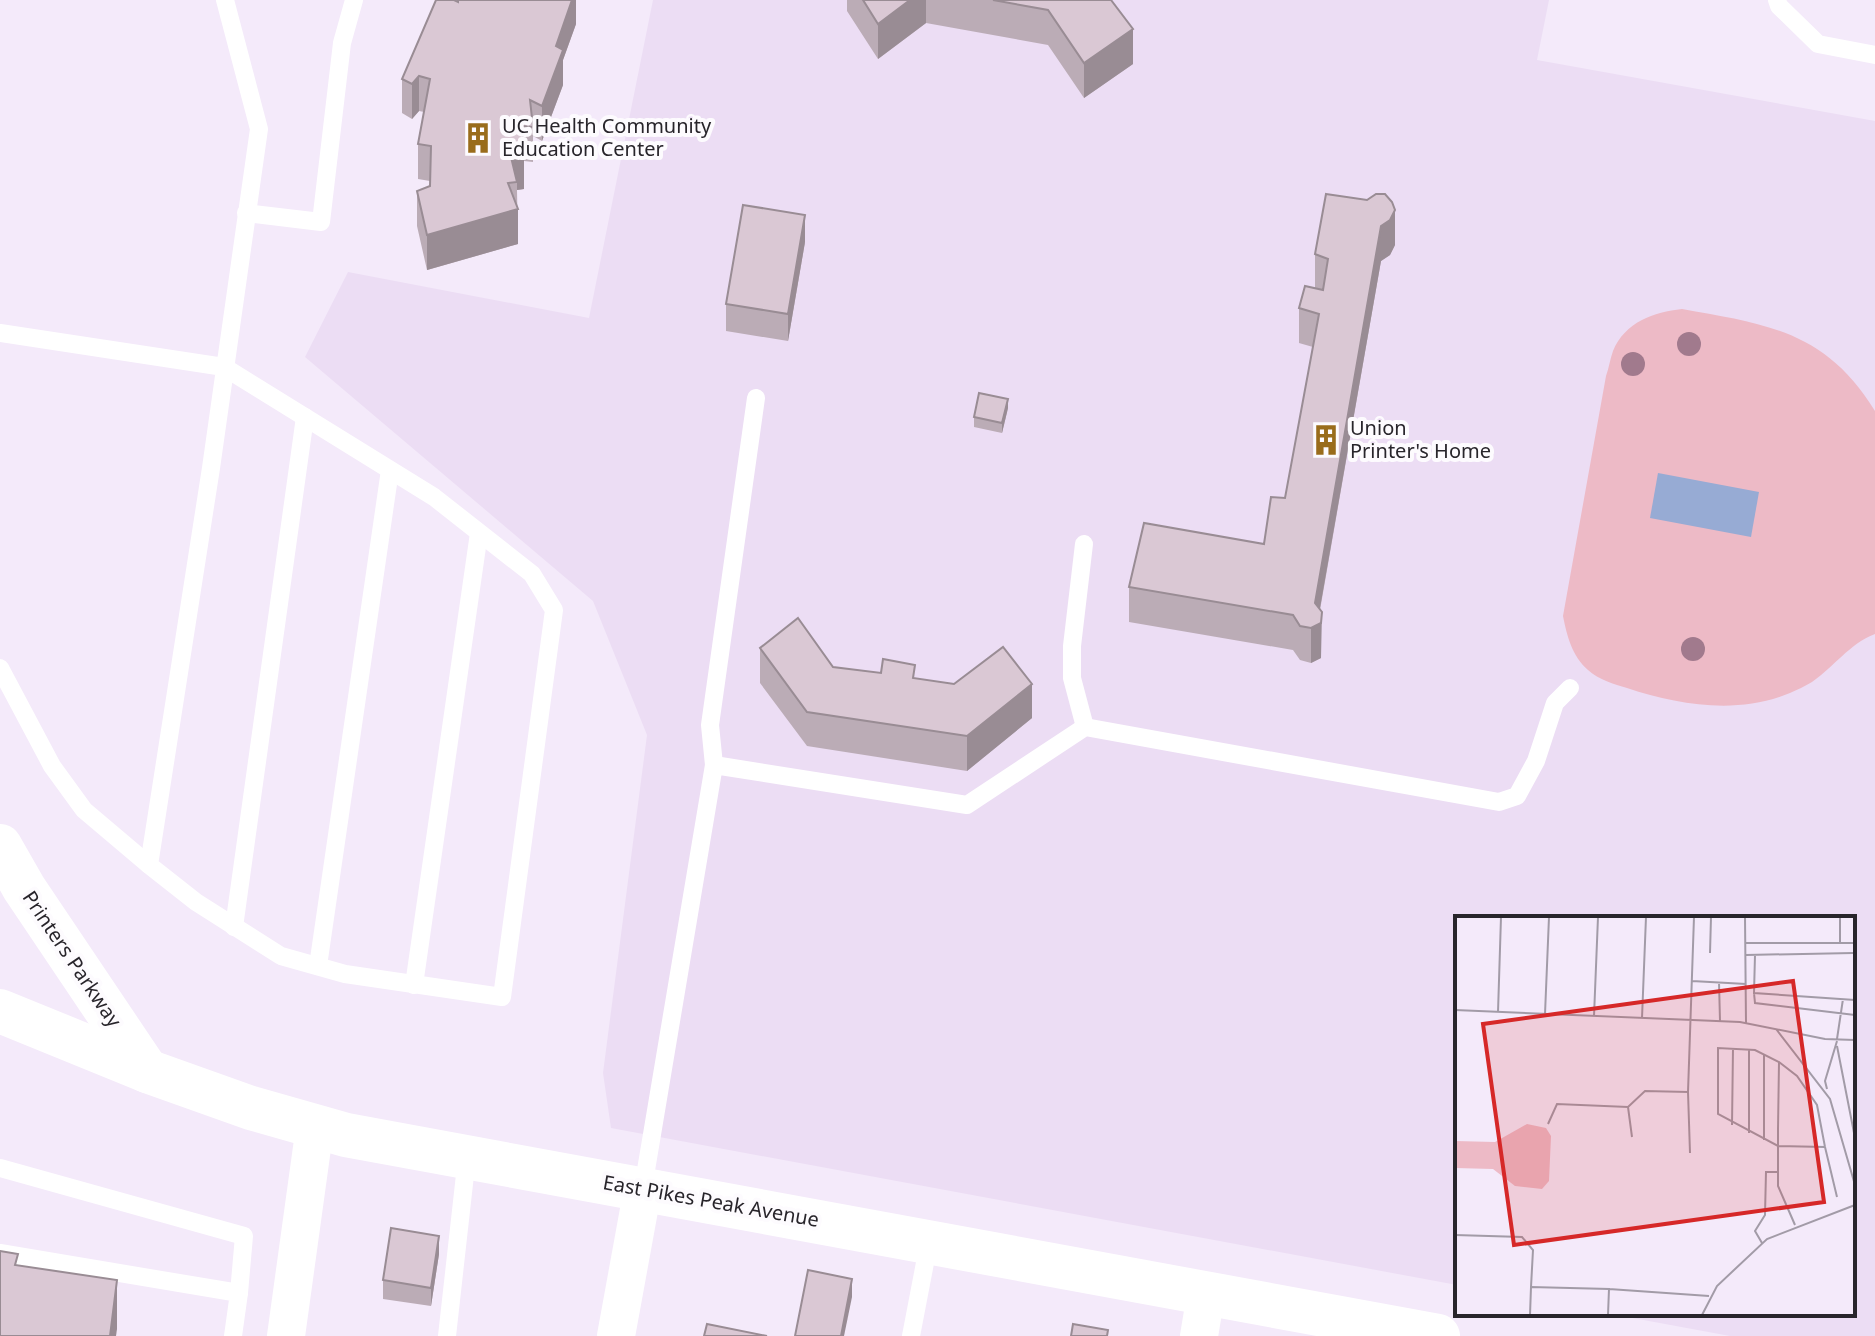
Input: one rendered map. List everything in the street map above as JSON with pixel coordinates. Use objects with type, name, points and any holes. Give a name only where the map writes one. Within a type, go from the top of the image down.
[{"type":"main road","name":"Printers Parkway","points":[[0,846],[32,901],[147,1071]]},
{"type":"main road","name":"East Pikes Peak Avenue","points":[[0,1011],[147,1071],[251,1108],[346,1135],[1438,1336]]},
{"type":"street","points":[[286,1336],[315,1126]]},
{"type":"street","points":[[616,1336],[643,1188]]},
{"type":"street","points":[[1199,1336],[1206,1294]]},
{"type":"lane","points":[[149,865],[211,468],[259,129],[225,0]]},
{"type":"lane","points":[[246,213],[321,222],[342,43],[354,0]]},
{"type":"lane","points":[[1777,0],[1779,6],[1818,44],[1875,55]]},
{"type":"lane","points":[[0,333],[224,367],[434,497],[532,574],[554,610],[502,997],[345,974],[281,956],[234,927],[196,902],[84,810],[52,766],[0,668]]},
{"type":"lane","points":[[643,1188],[714,765],[710,725],[756,398]]},
{"type":"lane","points":[[234,927],[305,417]]},
{"type":"lane","points":[[318,966],[390,470]]},
{"type":"lane","points":[[414,985],[479,533]]},
{"type":"lane","points":[[1084,544],[1072,646],[1072,678],[1085,727]]},
{"type":"lane","points":[[714,765],[967,805],[1085,727],[1499,802],[1517,796],[1536,761],[1555,703],[1570,688]]},
{"type":"lane","points":[[447,1336],[467,1157]]},
{"type":"lane","points":[[0,1168],[244,1236],[233,1336]]},
{"type":"lane","points":[[911,1336],[929,1242]]},
{"type":"lane","points":[[0,1253],[239,1293]]},
{"type":"shaded area","points":[[653,0],[1549,0],[1537,60],[1875,121],[1875,1336],[1730,1336],[1622,1316],[1855,1316],[1855,916],[1455,916],[1455,1285],[611,1128],[603,1073],[647,735],[593,601],[305,357],[348,272],[589,318]]},
{"type":"shaded area","points":[[1682,309],[1767,327],[1815,348],[1836,363],[1856,384],[1875,411],[1875,634],[1857,644],[1809,683],[1790,693],[1750,704],[1687,703],[1602,679],[1588,670],[1574,652],[1563,616],[1613,351],[1625,333],[1642,320]]},
{"type":"water","points":[[1658,473],[1759,492],[1751,537],[1650,518]]},
{"type":"building","name":"UC Health Community Education Center","points":[[436,0],[572,0],[556,46],[563,50],[542,106],[530,100],[533,127],[523,126],[524,154],[511,157],[517,182],[508,183],[518,209],[427,235],[417,191],[430,186],[431,146],[418,144],[430,79],[419,76],[412,84],[402,79]]},
{"type":"building","points":[[863,0],[910,0],[878,24]]},
{"type":"building","points":[[993,0],[1111,0],[1133,29],[1084,63],[1048,10]]},
{"type":"building","name":"Union Printer's Home","points":[[1326,194],[1367,200],[1376,194],[1385,194],[1395,210],[1390,220],[1381,226],[1315,603],[1322,612],[1321,623],[1311,628],[1300,626],[1293,615],[1129,587],[1144,523],[1264,544],[1271,497],[1285,498],[1319,314],[1299,308],[1305,286],[1323,290],[1328,259],[1315,254]]},
{"type":"building","points":[[743,205],[805,215],[788,314],[726,304]]},
{"type":"building","points":[[979,393],[1008,399],[1002,423],[974,417]]},
{"type":"building","points":[[798,618],[833,667],[881,673],[883,659],[915,665],[913,678],[954,684],[1003,647],[1032,684],[967,736],[807,712],[760,648]]},
{"type":"building","points":[[391,1228],[439,1236],[431,1288],[383,1280]]},
{"type":"building","points":[[0,1251],[18,1254],[15,1265],[117,1280],[110,1336],[0,1336]]},
{"type":"building","points":[[808,1270],[852,1279],[841,1336],[795,1336]]},
{"type":"building","points":[[707,1324],[767,1336],[704,1336]]},
{"type":"building","points":[[1073,1324],[1108,1330],[1107,1336],[1071,1336]]},
{"type":"place","name":"UC Health Community Education Center","points":[[478,138]]},
{"type":"place","name":"Union Printer's Home","points":[[1326,440]]}]
